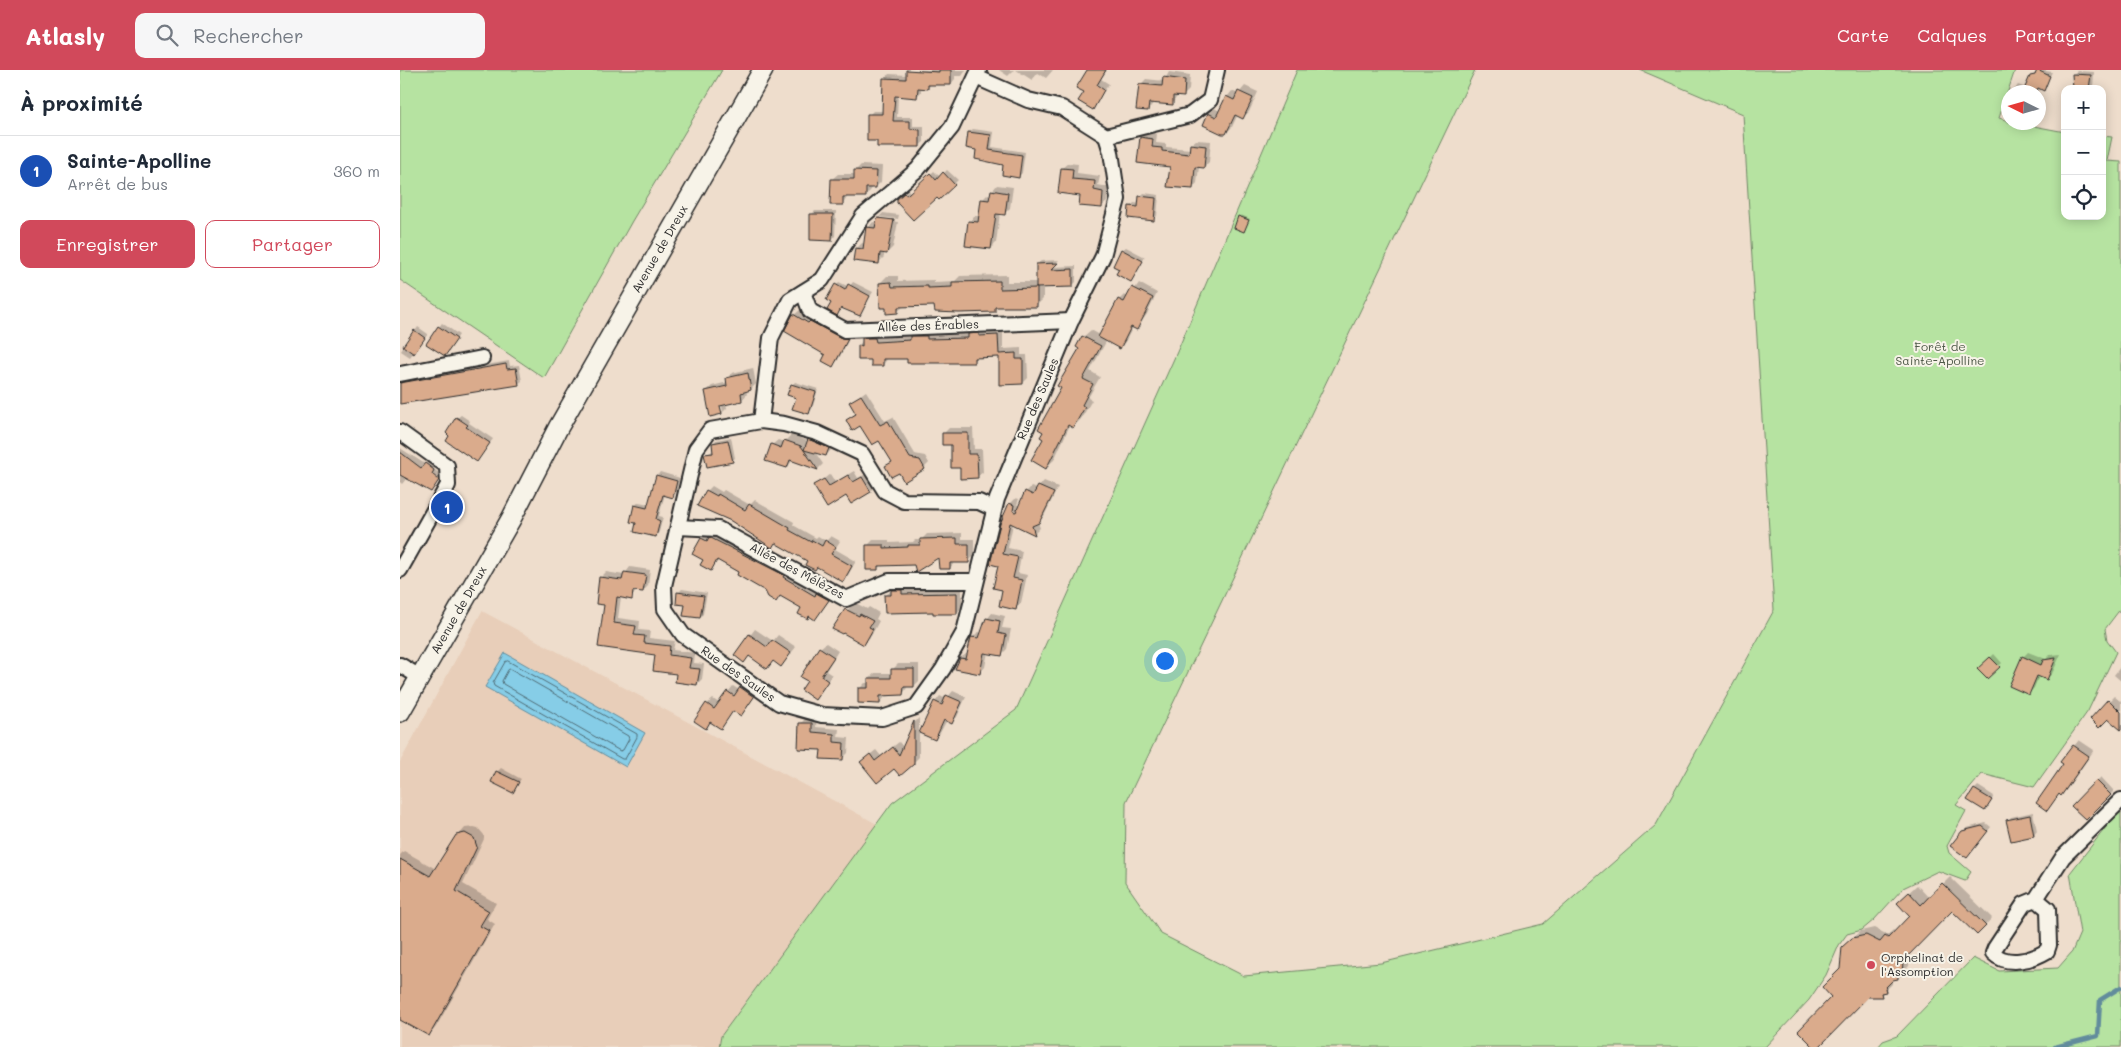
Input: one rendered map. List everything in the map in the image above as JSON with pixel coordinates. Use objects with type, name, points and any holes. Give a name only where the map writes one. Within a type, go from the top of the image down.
[{"type":"main road","name":"Avenue de Dreux","points":[[401,704],[410,671],[500,514],[558,428],[763,70]]},
{"type":"street","points":[[761,421],[771,338],[790,300],[822,280],[863,216],[918,169],[952,127],[978,73],[1028,100],[1062,108],[1106,136],[1190,115],[1210,100],[1217,70]]},
{"type":"street","name":"Rue des Saules","points":[[994,509],[979,502],[904,501],[886,491],[862,454],[817,433],[784,424],[761,421],[710,430],[696,449],[664,586],[665,609],[683,635],[779,703],[822,715],[882,718],[916,706],[943,669],[964,632],[994,509],[1071,321],[1103,256],[1118,200],[1111,152],[1106,136]]},
{"type":"street","name":"Allée des Érables","points":[[803,292],[810,311],[844,330],[1071,321]]},
{"type":"street","points":[[400,374],[482,358]]},
{"type":"street","points":[[400,432],[447,466],[448,485],[400,570]]},
{"type":"street","name":"Allée des Mélèzes","points":[[678,527],[718,529],[846,599],[889,581],[976,581]]},
{"type":"street","points":[[2036,899],[2048,908],[2049,945],[2047,951],[2034,959],[2006,961],[1998,958],[1993,953],[2024,904],[2036,899],[2063,857],[2121,800]]},
{"type":"shaded area","points":[[482,611],[877,824],[721,1036],[719,1047],[400,1047],[400,762]]},
{"type":"green space","points":[[400,70],[722,70],[632,221],[544,378],[400,280]]},
{"type":"green space","name":"Forêt de Sainte-Apolline","points":[[1297,70],[1475,70],[1126,802],[1125,882],[1161,934],[1244,976],[1381,963],[1543,924],[1656,825],[1774,610],[1743,114],[1640,70],[2015,70],[2010,85],[2001,85],[2001,112],[1999,118],[2001,119],[2001,130],[2046,130],[2046,128],[2061,131],[2061,220],[2106,220],[2106,136],[2112,137],[2107,161],[2121,162],[2121,608],[2105,629],[2107,640],[2116,652],[2088,711],[2034,787],[1982,774],[1956,805],[1966,811],[1947,846],[1949,853],[1971,872],[1965,881],[1938,871],[1903,888],[1874,920],[1862,930],[1847,934],[1839,945],[1826,975],[1809,1000],[1765,1047],[719,1047],[721,1036],[892,803],[1016,710],[1177,352]]},
{"type":"green space","points":[[2121,808],[2121,1047],[1878,1047],[1883,1041],[1897,1036],[1973,958],[1999,971],[2058,968],[2072,952],[2080,933],[2070,873]]},
{"type":"water","points":[[505,653],[645,733],[626,767],[485,687]]},
{"type":"building","points":[[906,70],[939,72],[939,70],[951,70],[951,85],[928,85],[928,89],[918,88],[917,98],[895,96],[893,121],[910,121],[910,129],[920,130],[920,147],[877,147],[877,141],[867,141],[867,114],[882,114],[883,78],[906,79]]},
{"type":"building","points":[[1087,70],[1106,70],[1097,85],[1104,90],[1093,110],[1078,101],[1084,92],[1076,88]]},
{"type":"building","points":[[2037,70],[2050,76],[2046,86],[2026,85],[2030,76],[2035,75]]},
{"type":"building","points":[[2072,74],[2091,75],[2090,85],[2073,85]]},
{"type":"building","points":[[1163,77],[1185,80],[1184,97],[1173,96],[1173,105],[1149,103],[1148,111],[1136,110],[1139,84],[1162,86]]},
{"type":"building","points":[[1238,91],[1253,98],[1243,119],[1235,115],[1226,134],[1203,125],[1208,113],[1216,117],[1226,96],[1234,100]]},
{"type":"building","points":[[968,132],[991,135],[989,150],[1022,155],[1019,178],[1002,175],[1003,165],[975,159],[976,150],[966,148]]},
{"type":"building","points":[[1140,137],[1153,139],[1152,147],[1162,148],[1162,151],[1189,154],[1190,144],[1206,146],[1204,168],[1195,167],[1193,189],[1167,187],[1170,167],[1137,163]]},
{"type":"building","points":[[1061,168],[1073,169],[1072,179],[1095,181],[1094,190],[1103,192],[1102,208],[1079,206],[1080,196],[1058,193]]},
{"type":"building","points":[[854,170],[877,171],[876,188],[866,188],[866,197],[843,197],[843,205],[830,205],[831,179],[854,179]]},
{"type":"building","points":[[943,172],[955,185],[939,200],[937,198],[913,220],[897,203],[897,199],[904,193],[907,195],[930,173],[936,180]]},
{"type":"building","points":[[991,190],[1008,193],[1005,215],[996,214],[991,249],[965,246],[968,221],[978,222],[981,199],[989,200]]},
{"type":"building","points":[[1139,196],[1156,198],[1154,221],[1128,218],[1129,206],[1138,207]]},
{"type":"building","points":[[810,214],[833,214],[832,241],[810,240]]},
{"type":"building","points":[[1238,216],[1249,220],[1244,232],[1234,228]]},
{"type":"building","points":[[877,218],[894,220],[887,254],[880,253],[879,264],[853,261],[855,248],[863,249],[866,227],[875,228]]},
{"type":"building","points":[[1121,249],[1143,261],[1131,282],[1116,274],[1119,269],[1113,266]]},
{"type":"building","points":[[1058,263],[1051,270],[1073,269],[1073,287],[1036,288],[1036,264]]},
{"type":"building","points":[[1000,281],[1000,289],[1037,288],[1037,307],[995,307],[995,312],[959,313],[935,312],[934,306],[898,307],[898,313],[886,314],[886,308],[880,308],[879,283],[891,282],[892,287],[928,286],[928,288],[952,287],[952,282]]},
{"type":"building","points":[[835,284],[845,290],[848,284],[870,296],[860,316],[841,308],[837,316],[827,310],[831,303],[826,300]]},
{"type":"building","points":[[1132,287],[1153,298],[1137,330],[1131,327],[1120,349],[1098,337],[1118,299],[1124,302]]},
{"type":"building","points":[[793,314],[841,338],[848,339],[833,367],[822,361],[825,355],[784,331]]},
{"type":"building","points":[[438,326],[457,339],[445,356],[426,344]]},
{"type":"building","points":[[414,330],[425,338],[414,354],[403,346]]},
{"type":"building","points":[[979,333],[979,336],[998,335],[999,354],[1016,353],[1016,359],[1023,359],[1023,384],[999,385],[999,357],[974,358],[974,363],[907,363],[907,359],[883,359],[883,366],[871,366],[871,360],[858,360],[858,345],[862,347],[862,338],[875,338],[876,342],[910,340],[910,336],[927,336],[927,339],[968,338],[968,334]]},
{"type":"building","points":[[1082,336],[1101,346],[1083,379],[1093,384],[1082,405],[1085,407],[1073,428],[1068,425],[1046,469],[1031,460],[1043,439],[1040,437],[1043,432],[1038,429],[1061,388],[1057,386],[1079,349],[1076,347]]},
{"type":"building","points":[[506,364],[507,369],[516,368],[519,385],[400,404],[400,383]]},
{"type":"building","points":[[748,373],[751,390],[741,393],[742,401],[720,406],[722,414],[710,417],[705,391],[727,386],[726,378]]},
{"type":"building","points":[[791,384],[816,392],[809,414],[792,409],[796,398],[787,395]]},
{"type":"building","points":[[861,395],[880,425],[888,421],[910,458],[920,460],[925,469],[904,482],[899,473],[891,477],[885,466],[892,462],[879,441],[872,445],[860,426],[852,431],[846,420],[856,414],[849,402]]},
{"type":"building","points":[[456,417],[468,425],[466,427],[490,443],[477,462],[446,441],[449,436],[446,433]]},
{"type":"building","points":[[942,433],[968,433],[968,454],[977,454],[978,478],[960,479],[960,468],[951,468],[951,445],[942,445]]},
{"type":"building","points":[[808,439],[829,448],[826,456],[804,450]]},
{"type":"building","points":[[728,440],[733,462],[707,467],[704,454],[713,453],[712,443]]},
{"type":"building","points":[[784,440],[801,446],[818,470],[790,460],[787,468],[765,461],[771,444],[781,448]]},
{"type":"building","points":[[400,452],[421,468],[425,463],[434,470],[432,474],[439,480],[431,492],[400,475]]},
{"type":"building","points":[[656,475],[677,481],[673,498],[663,495],[656,519],[660,521],[656,537],[634,532],[636,523],[630,522],[634,505],[647,508]]},
{"type":"building","points":[[848,475],[853,482],[862,477],[871,492],[851,504],[846,496],[827,508],[813,485],[824,479],[829,486]]},
{"type":"building","points":[[1038,486],[1054,493],[1039,523],[1032,526],[1035,535],[1010,523],[1003,554],[1018,557],[1013,578],[1022,580],[1016,610],[999,606],[1002,590],[993,588],[998,566],[990,564],[1000,524],[1009,503],[1014,505],[1013,511],[1016,512],[1025,491],[1033,495]]},
{"type":"building","points":[[706,490],[717,496],[718,494],[745,510],[749,504],[811,542],[812,540],[822,546],[825,540],[836,547],[831,554],[852,566],[843,582],[817,567],[815,570],[805,565],[807,561],[775,543],[772,548],[731,521],[697,506]]},
{"type":"building","points":[[709,537],[784,575],[783,577],[815,596],[816,593],[829,600],[815,620],[809,616],[808,619],[798,614],[801,608],[780,596],[776,602],[768,597],[765,591],[737,575],[738,572],[717,560],[711,571],[700,565],[703,560],[692,554],[701,538],[707,541]]},
{"type":"building","points":[[957,538],[957,544],[969,544],[969,563],[950,563],[950,569],[939,569],[938,558],[916,572],[914,565],[878,566],[878,570],[866,570],[866,545],[884,545],[884,548],[908,547],[908,545],[920,545],[920,539]]},
{"type":"building","points":[[624,572],[646,575],[643,592],[633,591],[632,600],[617,597],[614,623],[636,626],[634,635],[645,636],[644,643],[670,646],[669,655],[691,658],[689,668],[700,669],[697,685],[675,682],[676,674],[653,671],[655,655],[598,647],[604,605],[596,604],[599,577],[622,580]]},
{"type":"building","points":[[891,590],[902,590],[902,594],[957,593],[957,614],[933,614],[933,612],[885,613],[884,595],[891,595]]},
{"type":"building","points":[[677,592],[704,596],[700,618],[683,616],[685,605],[676,604]]},
{"type":"building","points":[[845,609],[873,621],[869,627],[873,629],[864,645],[832,629]]},
{"type":"building","points":[[986,618],[1000,621],[998,633],[1006,635],[1002,656],[984,653],[980,674],[955,669],[960,658],[966,659],[971,637],[979,638]]},
{"type":"building","points":[[749,634],[767,647],[772,640],[791,653],[781,667],[773,661],[767,669],[749,656],[744,663],[734,655]]},
{"type":"building","points":[[819,647],[834,657],[821,676],[828,681],[815,700],[801,690],[807,681],[800,677]]},
{"type":"building","points":[[2022,656],[2041,665],[2043,660],[2056,658],[2047,680],[2037,676],[2029,695],[2009,686]]},
{"type":"building","points":[[1990,657],[2000,667],[1987,679],[1977,669]]},
{"type":"building","points":[[891,669],[914,669],[914,687],[904,687],[903,695],[880,696],[880,704],[858,703],[858,688],[868,688],[868,678],[891,678]]},
{"type":"building","points":[[740,687],[754,697],[741,716],[733,711],[721,729],[710,722],[706,729],[694,721],[706,703],[714,709],[727,691],[734,696]]},
{"type":"building","points":[[946,695],[962,702],[952,724],[944,720],[935,740],[919,733],[934,701],[942,705]]},
{"type":"building","points":[[2108,699],[2121,712],[2121,730],[2108,719],[2099,728],[2090,719]]},
{"type":"building","points":[[914,721],[914,764],[900,776],[894,769],[877,783],[860,762],[870,754],[875,761],[893,747],[899,755]]},
{"type":"building","points":[[799,723],[812,723],[812,732],[834,734],[834,742],[844,743],[843,760],[820,759],[821,750],[798,749]]},
{"type":"building","points":[[2073,745],[2089,756],[2061,796],[2059,794],[2047,811],[2036,803],[2063,764],[2060,762]]},
{"type":"building","points":[[496,771],[519,782],[513,793],[491,782]]},
{"type":"building","points":[[2096,780],[2111,795],[2086,820],[2071,806]]},
{"type":"building","points":[[1974,789],[1992,800],[1985,811],[1967,800]]},
{"type":"building","points":[[2030,815],[2034,836],[2011,841],[2006,820]]},
{"type":"building","points":[[1982,826],[1988,831],[1967,858],[1950,846],[1962,831]]},
{"type":"building","points":[[465,833],[474,838],[477,847],[456,891],[489,911],[480,926],[489,931],[429,1036],[400,1020],[400,859],[430,876],[456,835]]},
{"type":"building","name":"Orphelinat de l'Assomption","points":[[1942,883],[1986,926],[1977,935],[1952,911],[1903,961],[1902,975],[1898,975],[1898,979],[1893,980],[1885,988],[1886,992],[1881,993],[1882,997],[1868,997],[1819,1047],[1814,1047],[1798,1031],[1831,997],[1822,987],[1840,969],[1842,947],[1852,938],[1866,935],[1880,942],[1885,936],[1888,938],[1909,916],[1897,903],[1909,892],[1921,905]]},
{"type":"waterway","points":[[2055,1047],[2098,1036],[2100,1000],[2121,987]]},
{"type":"place","name":"Sainte-Apolline","points":[[447,507]]},
{"type":"place","name":"Orphelinat de l'Assomption","points":[[1871,965]]}]
